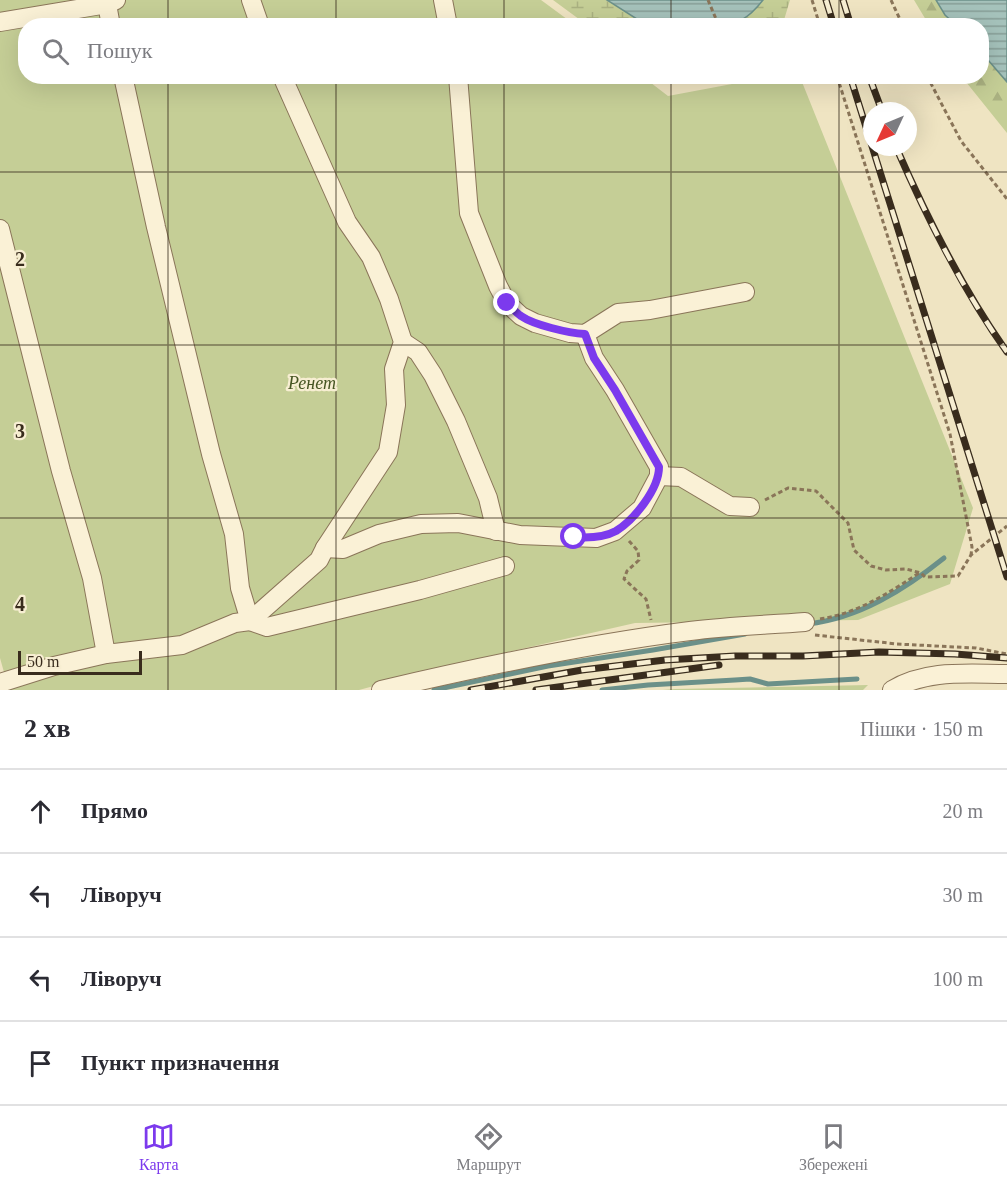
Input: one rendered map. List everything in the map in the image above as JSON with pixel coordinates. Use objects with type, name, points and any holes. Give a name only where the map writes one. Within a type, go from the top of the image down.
[{"type":"street","points":[[251,0],[257,18]]},
{"type":"street","points":[[442,0],[446,18]]},
{"type":"street","points":[[22,18],[111,2],[111,18]]},
{"type":"street","points":[[0,22],[18,19]]},
{"type":"street","points":[[125,84],[156,227],[211,454],[234,534],[240,588],[250,621]]},
{"type":"street","points":[[286,84],[348,222],[371,257],[404,342],[418,352],[433,375],[456,421],[488,498],[496,531]]},
{"type":"street","points":[[459,84],[470,213],[498,286],[507,303],[521,316],[570,333],[585,334],[618,313],[650,310],[745,292]]},
{"type":"street","points":[[0,229],[61,471],[92,578],[106,654]]},
{"type":"street","points":[[324,548],[343,549],[379,534],[421,524],[458,523],[520,535],[596,538],[615,531],[642,507],[659,476],[659,467],[594,358],[585,334]]},
{"type":"street","points":[[250,621],[319,560],[324,548],[388,452],[396,405],[394,369],[404,342]]},
{"type":"street","points":[[659,476],[681,477],[730,506],[750,507]]},
{"type":"street","points":[[0,683],[54,666],[106,654],[182,645],[235,623],[250,621],[267,627],[420,590],[505,566]]},
{"type":"street","points":[[381,690],[519,659],[692,630],[810,628]]},
{"type":"street","points":[[892,690],[924,677],[950,674],[1007,674]]},
{"type":"path","points":[[708,0],[716,18]]},
{"type":"path","points":[[812,0],[818,18]]},
{"type":"path","points":[[891,0],[899,18]]},
{"type":"path","points":[[840,84],[950,434],[972,547],[971,555]]},
{"type":"path","points":[[931,84],[962,141],[1007,199]]},
{"type":"path","points":[[750,507],[788,488],[816,491],[848,523],[854,550],[871,566],[886,570],[906,569],[925,577],[958,576],[971,555],[1007,525]]},
{"type":"path","points":[[615,531],[638,551],[639,560],[627,571],[624,579],[646,599],[656,636]]},
{"type":"path","points":[[810,628],[828,618],[887,594],[920,573]]},
{"type":"path","points":[[810,628],[897,644],[976,648],[1005,654]]},
{"type":"green space","name":"Ренет","points":[[0,0],[541,0],[565,18],[18,18],[18,84],[652,84],[668,96],[732,84],[803,84],[973,508],[950,584],[858,620],[635,623],[455,664],[359,690],[9,690],[0,658]]},
{"type":"green space","points":[[553,0],[607,0],[635,18],[577,18]]},
{"type":"green space","points":[[763,0],[790,0],[785,18],[744,18]]},
{"type":"green space","points":[[914,0],[936,0],[948,18],[925,18]]},
{"type":"green space","points":[[989,61],[1007,82],[1007,133],[968,84],[989,84]]},
{"type":"green space","points":[[868,685],[863,690],[663,690],[675,689]]},
{"type":"water","points":[[607,0],[763,0],[745,18],[635,18]]},
{"type":"water","points":[[936,0],[1007,0],[1007,82],[989,61],[989,18],[948,18]]},
{"type":"waterway","points":[[808,624],[845,616],[880,601],[913,581],[944,558]]},
{"type":"waterway","points":[[434,690],[548,666],[745,634]]},
{"type":"waterway","points":[[602,690],[750,679],[768,684],[857,679]]},
{"type":"railway","points":[[826,0],[832,18]]},
{"type":"railway","points":[[843,0],[849,18]]},
{"type":"railway","points":[[853,84],[1007,577]]},
{"type":"railway","points":[[872,84],[879,102]]},
{"type":"railway","points":[[900,156],[946,252],[975,303],[1007,352]]},
{"type":"railway","points":[[471,690],[582,670],[665,660],[879,652],[1007,658]]},
{"type":"railway","points":[[536,690],[719,665]]},
{"type":"route","points":[[507,303],[521,316],[536,323],[570,333],[585,334],[594,358],[659,467],[659,476],[642,507],[615,531],[596,538],[574,537]]}]
